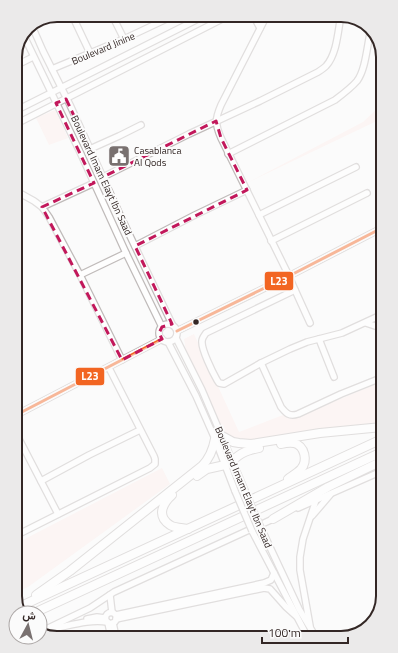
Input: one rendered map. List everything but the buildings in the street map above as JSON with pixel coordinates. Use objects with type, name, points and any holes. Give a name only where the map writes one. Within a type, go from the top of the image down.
[{"type":"highway","points":[[23,603],[64,575],[202,466],[211,454],[219,437],[233,442],[251,444],[320,432],[376,427]]},
{"type":"highway","points":[[188,529],[171,526],[166,522],[162,510],[168,499],[202,472],[229,463],[246,451],[287,442],[294,443],[301,448],[305,454],[305,462],[301,469],[275,489]]},
{"type":"highway","points":[[23,604],[376,442]]},
{"type":"highway","points":[[48,607],[376,455]]},
{"type":"highway","points":[[273,519],[328,487],[376,464]]},
{"type":"street","points":[[75,22],[90,53]]},
{"type":"street","points":[[116,22],[124,39]]},
{"type":"street","name":"Boulevard Jinine","points":[[52,69],[124,39],[155,22]]},
{"type":"street","points":[[22,108],[192,22]]},
{"type":"street","points":[[22,121],[216,22]]},
{"type":"street","points":[[257,22],[260,28]]},
{"type":"street","points":[[263,22],[221,105],[216,121],[219,134],[228,154],[289,276],[310,323]]},
{"type":"street","points":[[103,177],[318,72],[326,66],[330,59],[334,49],[340,22]]},
{"type":"street","name":"Boulevard Imam Elayt Ibn Saad","points":[[34,31],[172,324]]},
{"type":"street","points":[[228,154],[336,100],[349,90],[358,80],[362,71],[369,36]]},
{"type":"street","name":"Boulevard Imam Elayt Ibn Saad","points":[[26,41],[162,327]]},
{"type":"street","points":[[22,62],[33,57]]},
{"type":"street","points":[[90,149],[142,125]]},
{"type":"street","points":[[258,215],[356,167]]},
{"type":"street","points":[[42,207],[94,183]]},
{"type":"street","points":[[135,246],[246,190]]},
{"type":"street","points":[[272,241],[367,193]]},
{"type":"street","points":[[22,194],[42,207],[49,217],[122,360]]},
{"type":"street","points":[[22,412],[122,360],[165,341],[171,341],[177,334],[376,231]]},
{"type":"street","points":[[80,276],[126,253]]},
{"type":"street","points":[[295,290],[206,333],[202,342],[203,348],[213,373],[220,383],[226,384],[261,363],[290,349],[308,342],[336,335],[376,318]]},
{"type":"street","points":[[366,323],[376,326]]},
{"type":"street","points":[[165,341],[159,333],[164,325],[172,324],[177,334]]},
{"type":"street","name":"Boulevard Imam Elayt Ibn Saad","points":[[177,334],[202,390],[229,463],[235,491],[252,531],[304,631]]},
{"type":"street","points":[[319,339],[334,376]]},
{"type":"street","name":"Boulevard Imam Elayt Ibn Saad","points":[[165,341],[219,437]]},
{"type":"street","points":[[261,363],[281,407],[290,416],[298,414],[376,380]]},
{"type":"street","points":[[22,532],[155,464],[155,459],[109,368]]},
{"type":"street","points":[[41,480],[140,430]]},
{"type":"street","points":[[22,444],[58,514]]},
{"type":"street","name":"Boulevard Imam Elayt Ibn Saad","points":[[229,463],[243,486],[299,609],[312,631]]},
{"type":"street","points":[[48,628],[90,608],[110,595],[273,519],[376,474]]},
{"type":"street","points":[[310,519],[332,493]]},
{"type":"street","points":[[310,626],[300,570],[300,557],[303,539],[316,500]]},
{"type":"street","points":[[111,619],[268,582],[271,580],[274,573]]},
{"type":"street","points":[[48,629],[96,617],[111,619],[264,588],[270,589],[286,608],[296,616]]},
{"type":"street","points":[[110,595],[111,631]]},
{"type":"street","points":[[111,619],[114,631]]},
{"type":"highlighted area","points":[[66,99],[103,177],[216,121],[221,138],[247,190],[135,246],[172,324],[162,327],[159,333],[162,339],[122,360],[42,207],[94,183],[56,103]]},
{"type":"shaded area","points":[[55,110],[68,138],[49,145],[36,118]]},
{"type":"shaded area","points":[[376,110],[376,121],[249,182],[363,122]]},
{"type":"shaded area","points":[[194,334],[239,432],[283,415],[292,419],[376,384],[376,425],[245,446],[225,438],[187,357],[184,339]]},
{"type":"shaded area","points":[[162,468],[170,484],[28,587],[22,590],[22,540]]},
{"type":"transit line","name":"L23","points":[[177,331],[376,231]]},
{"type":"transit line","name":"L23","points":[[22,412],[162,339]]},
{"type":"place","name":"Casablanca Al Qods","points":[[119,156]]}]
